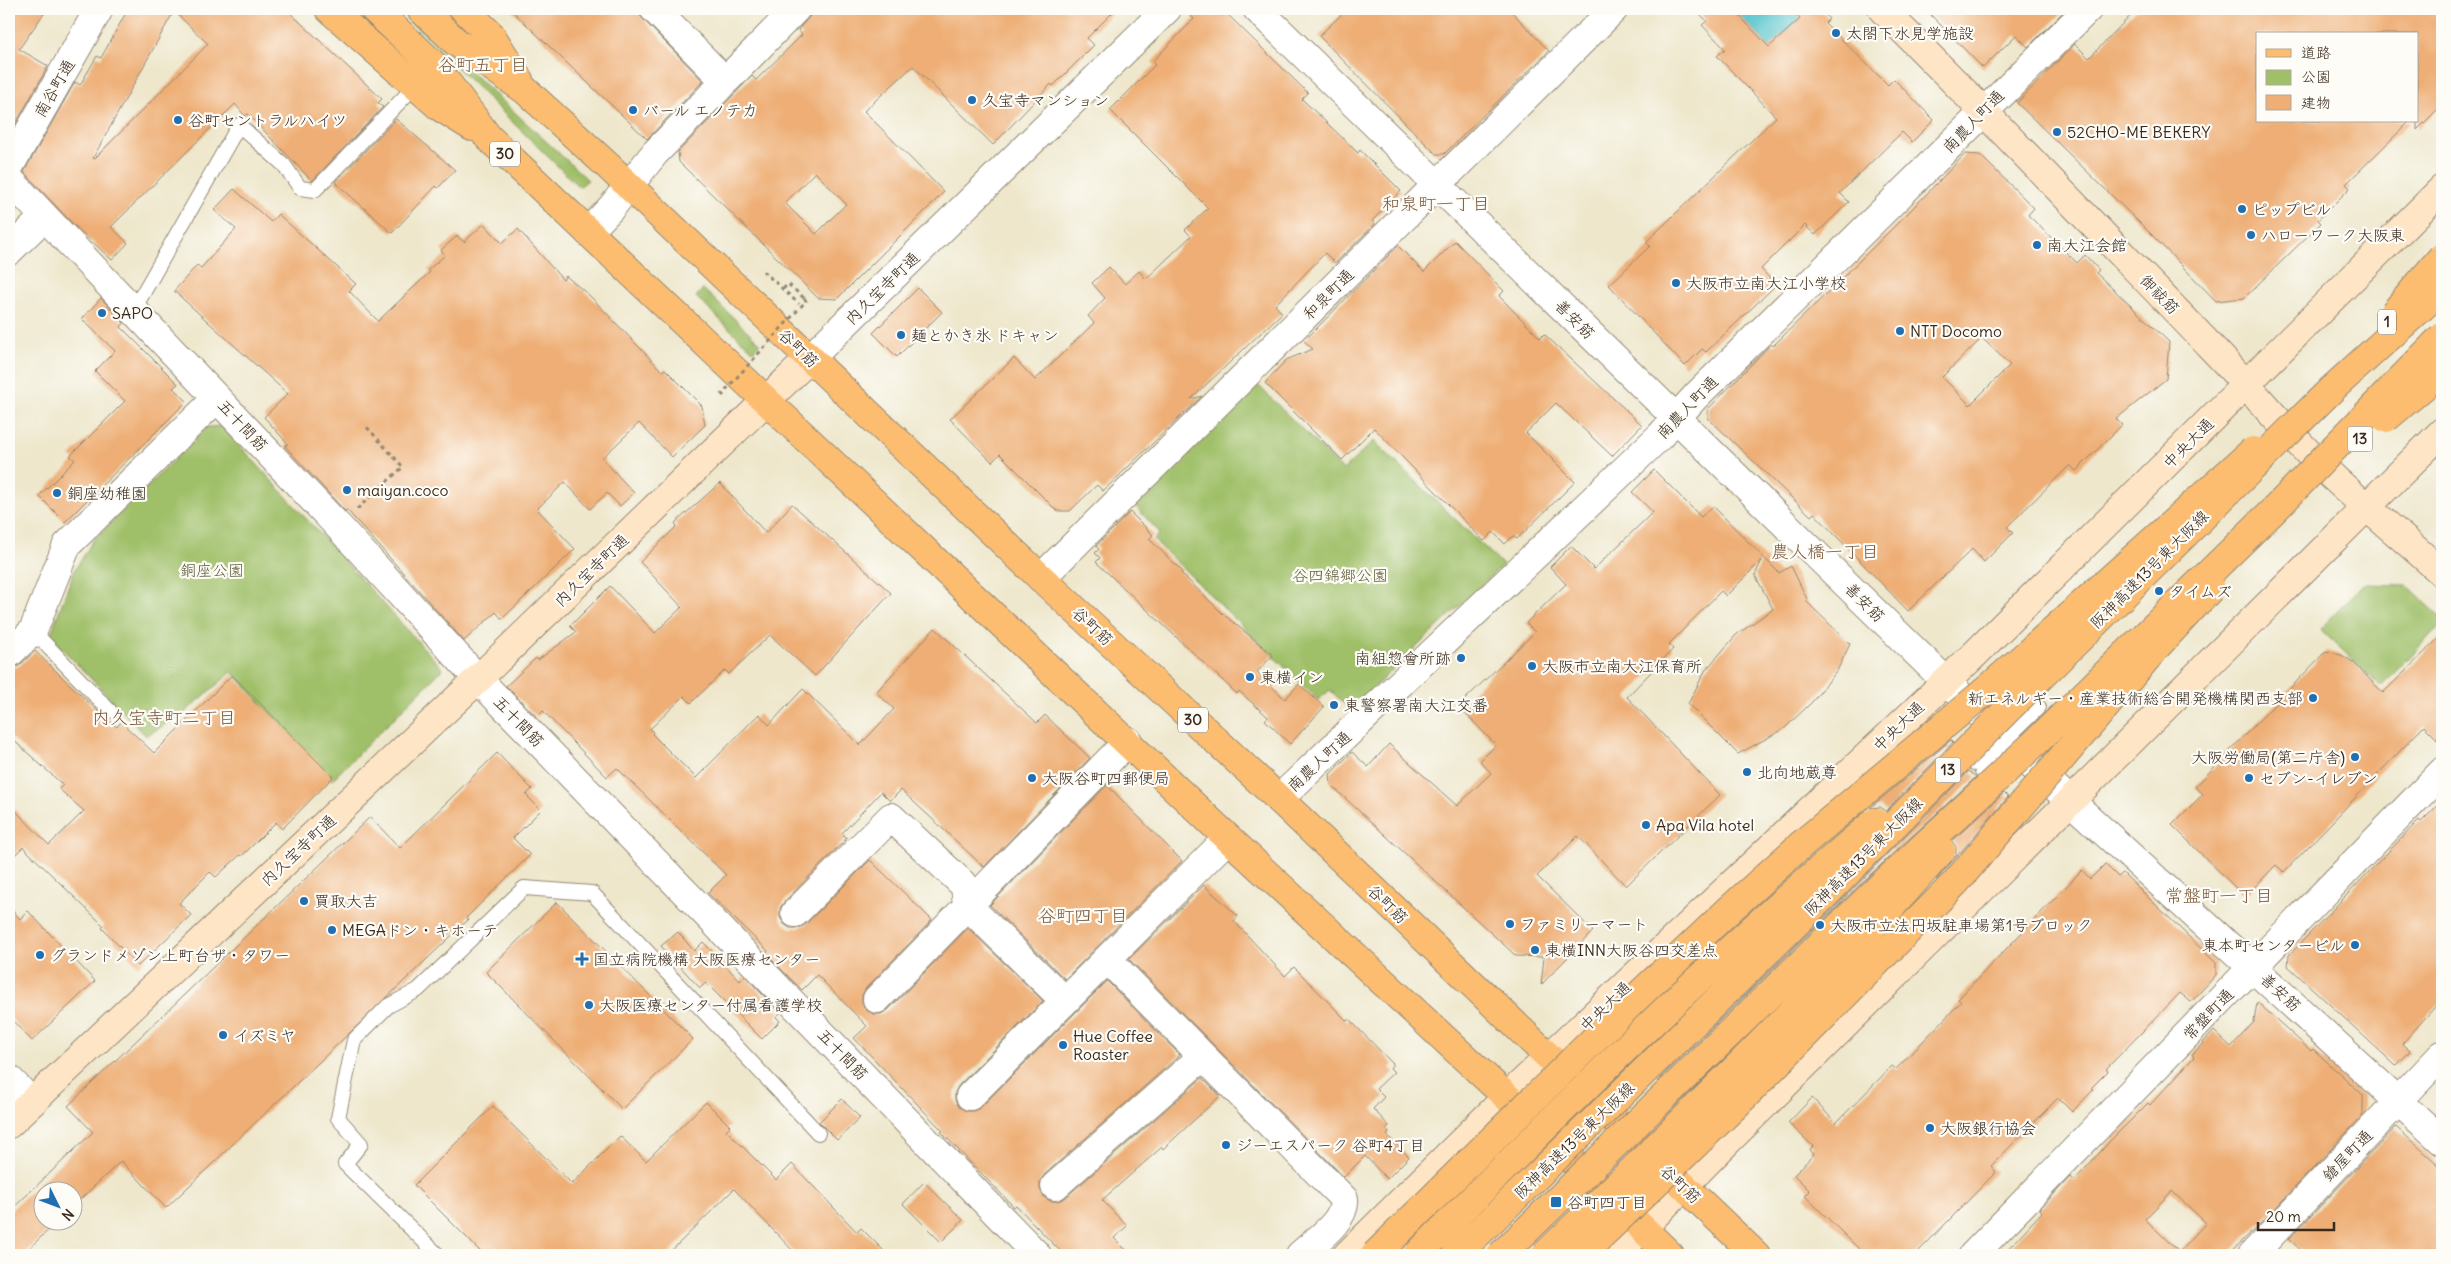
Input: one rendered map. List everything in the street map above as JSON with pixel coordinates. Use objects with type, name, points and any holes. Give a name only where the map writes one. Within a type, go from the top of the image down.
[{"type":"main road","name":"30","points":[[329,9],[440,107],[488,137]]},
{"type":"main road","name":"30","points":[[374,9],[434,65],[488,137],[1128,741],[1228,838],[1507,1097],[1670,1255]]},
{"type":"main road","name":"谷町筋","points":[[421,9],[455,41],[525,90],[629,186],[1041,578],[1279,799],[1756,1255]]},
{"type":"main road","name":"30","points":[[464,9],[490,35],[525,90]]},
{"type":"main road","name":"1","points":[[2333,388],[2442,257]]},
{"type":"main road","name":"中央大通","points":[[1375,1255],[1729,910],[1802,844],[1998,681],[2354,359],[2442,270]]},
{"type":"main road","name":"阪神高速13号東大阪線","points":[[1501,1255],[1882,884],[2012,734],[2333,388],[2442,289]]},
{"type":"main road","name":"阪神高速13号東大阪線","points":[[1456,1255],[1829,891],[2277,507],[2442,337]]},
{"type":"main road","points":[[1581,1255],[1738,1103],[1956,882],[2158,644],[2442,349]]},
{"type":"main road","name":"13","points":[[2277,507],[2442,371]]},
{"type":"main road","points":[[1417,1255],[1657,1018],[1812,875],[2012,734]]},
{"type":"main road","points":[[1545,1255],[1720,1085],[1897,901],[2012,734]]},
{"type":"street","name":"南谷町通","points":[[9,168],[99,9]]},
{"type":"street","points":[[654,9],[724,80]]},
{"type":"street","points":[[588,232],[629,186],[655,153],[724,80],[796,9]]},
{"type":"street","name":"内久宝寺町通","points":[[9,1124],[478,679],[767,401],[1167,9]]},
{"type":"street","name":"善安筋","points":[[1257,9],[1946,681],[2012,734],[2072,802],[2442,1141]]},
{"type":"street","name":"和泉町通","points":[[1041,578],[1614,9]]},
{"type":"street","name":"御祓筋","points":[[1882,9],[1984,111],[2213,348],[2246,386],[2334,478],[2442,573]]},
{"type":"street","name":"南農人町通","points":[[1279,799],[1646,449],[1675,418],[2088,9]]},
{"type":"street","name":"五十間筋","points":[[9,179],[338,526],[478,679],[1037,1255]]},
{"type":"street","name":"中央大通","points":[[1347,1255],[1507,1097],[1946,681],[2246,386],[2442,189]]},
{"type":"street","points":[[9,252],[44,217]]},
{"type":"street","points":[[9,654],[33,631],[67,545],[217,398]]},
{"type":"street","points":[[1616,1255],[1683,1186],[2072,802],[2442,432]]},
{"type":"street","points":[[877,999],[1128,741]]},
{"type":"street","name":"常盤町通","points":[[1973,1255],[2442,772]]},
{"type":"street","points":[[796,914],[891,817],[965,886],[968,905],[1065,1000]]},
{"type":"street","points":[[970,1096],[1228,838]]},
{"type":"street","points":[[1107,959],[1202,1057],[1344,1198],[1344,1208],[1339,1218],[1300,1255]]},
{"type":"street","name":"鎗屋町通","points":[[2252,1255],[2442,1055]]},
{"type":"street","points":[[1055,1186],[1202,1057]]},
{"type":"street","points":[[9,1079],[32,1102]]},
{"type":"lane","points":[[134,309],[239,125],[284,165],[300,188],[315,190],[415,86]]},
{"type":"lane","points":[[33,631],[110,711]]},
{"type":"lane","points":[[1978,768],[2039,707]]},
{"type":"lane","points":[[438,1255],[345,1164],[361,1144],[338,1118],[354,1040],[388,1006],[418,990],[524,888],[592,893],[818,1133]]},
{"type":"path","points":[[763,271],[799,304]]},
{"type":"path","points":[[724,396],[722,394],[806,301],[788,284],[783,289]]},
{"type":"path","points":[[338,526],[403,467],[365,425]]},
{"type":"green space","points":[[408,14],[588,180],[579,187],[405,17]]},
{"type":"green space","points":[[703,289],[760,343],[753,351],[696,297]]},
{"type":"green space","name":"谷四錦郷公園","points":[[1258,385],[1343,470],[1374,441],[1503,565],[1350,710],[1330,690],[1318,700],[1154,540],[1160,533],[1135,506]]},
{"type":"green space","name":"銅座公園","points":[[222,426],[443,669],[332,780],[232,672],[184,713],[146,736],[50,636],[74,571],[94,539],[207,427]]},
{"type":"green space","points":[[2364,584],[2406,585],[2442,618],[2442,623],[2381,687],[2320,629]]},
{"type":"water","points":[[1733,9],[1791,9],[1800,19],[1769,47]]},
{"type":"building","points":[[9,9],[47,9],[19,49],[48,66],[9,136]]},
{"type":"building","points":[[128,9],[286,9],[382,99],[378,103],[383,107],[312,181],[248,114],[245,116],[235,104],[111,227],[128,243],[112,260],[73,224],[24,172],[75,82],[80,85],[97,56],[101,58]],"holes":[[[174,11],[208,44],[94,159]]]},
{"type":"building","points":[[510,9],[633,9],[703,81],[647,139]]},
{"type":"building","points":[[816,9],[1116,9],[1087,38],[1094,45],[1053,86],[1051,84],[993,145],[913,66],[864,111],[944,192],[837,299],[818,298],[679,162],[678,152],[752,76],[756,80],[802,35],[798,30]],"holes":[[[815,172],[846,204],[816,234],[785,203]]]},
{"type":"building","points":[[1185,9],[1222,9],[1308,93],[1302,99],[1358,153],[1360,150],[1401,191],[1372,221],[1375,224],[1335,263],[1325,253],[1275,305],[1282,313],[1191,399],[1202,396],[1103,491],[1097,485],[1070,511],[1057,511],[1000,454],[992,462],[950,419],[1014,358],[1035,380],[1094,323],[1088,316],[1105,298],[1092,283],[1109,267],[1125,284],[1139,271],[1146,279],[1191,236],[1185,230],[1208,208],[1110,110],[1155,65],[1152,62],[1194,19]]},
{"type":"building","points":[[1347,9],[1509,9],[1549,51],[1444,154],[1436,154],[1319,36]]},
{"type":"building","points":[[1695,9],[1733,9],[1769,47],[1800,19],[1791,9],[1820,9],[1829,19],[1825,23],[1888,85],[1894,79],[1934,120],[1912,142],[1902,132],[1840,193],[1849,202],[1815,235],[1805,225],[1761,269],[1776,285],[1706,352],[1702,349],[1685,366],[1609,285],[1650,246],[1646,242],[1776,117],[1717,56],[1725,49],[1702,25],[1707,21]]},
{"type":"building","points":[[1925,9],[2066,9],[2028,47],[2016,35],[1983,68]]},
{"type":"building","points":[[2137,9],[2436,9],[2442,15],[2442,105],[2417,130],[2418,32],[2256,32],[2256,122],[2409,122],[2346,184],[2350,188],[2318,220],[2321,223],[2244,298],[2216,301],[2149,232],[2017,103],[2075,44],[2089,58]]},
{"type":"building","points":[[396,119],[455,170],[438,188],[436,186],[392,233],[335,182]]},
{"type":"building","points":[[1965,154],[1980,155],[2034,208],[2028,215],[2077,263],[2085,255],[2099,270],[2096,273],[2169,342],[2166,379],[2116,419],[2122,425],[2076,471],[2070,465],[2007,527],[2013,533],[1984,562],[1972,549],[1908,611],[1814,513],[1811,516],[1708,418],[1708,409],[1771,344],[1773,346]],"holes":[[[1982,338],[2010,365],[1970,405],[1942,377]]]},
{"type":"building","points":[[234,189],[271,222],[278,214],[356,284],[349,291],[378,321],[430,272],[428,270],[445,255],[441,250],[457,236],[464,242],[484,224],[502,243],[518,229],[563,280],[566,276],[590,296],[662,371],[665,369],[702,406],[705,425],[672,457],[639,423],[602,458],[634,493],[620,506],[607,493],[590,509],[565,482],[537,509],[575,549],[502,619],[496,612],[464,641],[347,510],[345,511],[285,446],[288,444],[264,417],[288,394],[174,291],[197,265],[201,268],[236,229],[214,210]]},
{"type":"building","points":[[1455,241],[1504,291],[1499,296],[1540,338],[1544,334],[1642,425],[1612,456],[1556,403],[1526,433],[1575,482],[1517,539],[1513,536],[1505,544],[1493,532],[1484,541],[1374,428],[1342,460],[1265,383],[1286,360],[1313,349],[1304,341],[1398,246],[1424,272]]},
{"type":"building","points":[[918,288],[942,312],[897,357],[873,333]]},
{"type":"building","points":[[101,298],[124,323],[121,327],[178,384],[173,388],[187,401],[65,522],[39,496],[75,460],[70,456],[125,401],[95,371],[115,351],[82,319]]},
{"type":"building","points":[[1654,470],[1701,517],[1713,506],[1779,573],[1791,566],[1807,599],[1806,601],[1850,644],[1837,671],[1812,702],[1784,729],[1738,754],[1688,704],[1705,671],[1736,635],[1773,609],[1755,575],[1762,560],[1726,596],[1721,591],[1669,644],[1673,649],[1627,697],[1720,795],[1626,886],[1578,836],[1537,876],[1593,931],[1541,985],[1544,957],[1516,956],[1331,785],[1330,774],[1352,752],[1368,767],[1389,744],[1457,806],[1491,773],[1480,761],[1496,745],[1458,706],[1535,632],[1526,623],[1566,584],[1550,567],[1571,546],[1594,569],[1653,512],[1632,492]]},
{"type":"building","points":[[720,483],[766,533],[792,504],[891,593],[815,676],[770,635],[729,674],[725,670],[691,703],[684,696],[650,729],[653,732],[652,734],[696,778],[759,714],[769,725],[803,689],[860,745],[894,709],[876,692],[935,628],[1037,723],[1045,715],[1090,758],[984,867],[901,790],[890,801],[881,792],[842,833],[847,838],[784,902],[780,908],[780,917],[784,924],[790,928],[799,928],[806,924],[870,860],[932,920],[866,988],[862,995],[862,1003],[866,1010],[874,1014],[881,1014],[888,1010],[968,928],[1043,1001],[959,1085],[955,1092],[955,1100],[959,1107],[966,1111],[974,1111],[981,1107],[1107,981],[1180,1055],[1045,1174],[1040,1181],[1040,1189],[1044,1197],[1050,1201],[1058,1201],[1065,1198],[1202,1078],[1220,1096],[1163,1149],[1162,1147],[1102,1200],[1127,1226],[1114,1238],[1131,1255],[1065,1255],[1056,1247],[941,1132],[943,1131],[854,1038],[867,1026],[817,975],[802,990],[766,954],[768,951],[708,893],[726,875],[617,768],[607,777],[543,711],[537,717],[506,686],[536,658],[538,660],[576,632],[570,626],[610,586],[655,633],[682,607],[640,562],[677,526],[675,523]]},
{"type":"building","points":[[1130,512],[1153,535],[1149,539],[1182,571],[1181,573],[1222,613],[1273,655],[1257,672],[1285,699],[1299,684],[1324,707],[1290,744],[1265,720],[1268,717],[1239,691],[1237,694],[1096,562],[1100,558],[1095,553],[1099,549],[1096,546]]},
{"type":"building","points":[[2442,635],[2442,744],[2424,726],[2284,872],[2276,865],[2245,897],[2172,825],[2203,794],[2195,787],[2326,651],[2341,655],[2353,662],[2383,693]]},
{"type":"building","points":[[35,651],[104,717],[117,727],[121,722],[154,753],[232,675],[333,777],[282,829],[276,822],[242,856],[240,855],[216,877],[210,872],[179,903],[191,915],[138,966],[102,928],[104,926],[23,847],[9,861],[9,804],[49,845],[84,811],[59,789],[63,785],[9,736],[9,669],[19,666]]},
{"type":"building","points":[[1951,740],[1953,742],[1886,811],[1880,807],[1870,808]]},
{"type":"building","points":[[497,753],[532,789],[526,795],[541,810],[513,838],[530,855],[466,918],[468,920],[166,1208],[121,1161],[82,1198],[82,1182],[40,1182],[93,1132],[68,1106],[370,817],[400,848]]},
{"type":"building","points":[[1969,771],[1976,777],[1872,873],[1657,1081],[1840,902]]},
{"type":"building","points":[[1107,785],[1182,861],[1065,979],[990,905]]},
{"type":"building","points":[[2004,793],[2008,797],[1936,880],[1956,855],[1956,847],[1952,841]]},
{"type":"building","points":[[2442,801],[2442,999],[2402,1044],[2410,1051],[2396,1066],[2288,966],[2289,955],[2419,820],[2421,822]]},
{"type":"building","points":[[2105,864],[2118,877],[2123,873],[2216,963],[2216,975],[2191,1002],[2180,993],[2106,1069],[2108,1071],[2092,1087],[2094,1089],[2072,1112],[2058,1098],[1991,1166],[1996,1172],[1915,1255],[1865,1255],[1805,1196],[1810,1191],[1794,1175],[1814,1154],[1810,1150],[1813,1146],[1788,1123],[1812,1098],[1836,1123],[1892,1066],[1896,1069],[1961,1002],[1958,999],[2082,870],[2090,879]]},
{"type":"building","points":[[1204,885],[1238,916],[1234,921],[1285,976],[1294,967],[1393,1064],[1390,1068],[1394,1072],[1376,1089],[1384,1097],[1373,1109],[1389,1126],[1386,1129],[1389,1133],[1387,1135],[1409,1157],[1387,1179],[1365,1156],[1344,1177],[1129,959]]},
{"type":"building","name":"大阪医療センター付属看護学校","points":[[557,902],[693,1039],[622,1109],[486,972]]},
{"type":"building","name":"グランドメゾン上町台ザ・タワー","points":[[9,907],[20,919],[28,911],[95,981],[32,1041],[9,1017]]},
{"type":"building","points":[[678,932],[694,951],[703,942],[740,981],[745,976],[780,1013],[776,1017],[780,1021],[762,1039],[706,983],[700,988],[661,946]]},
{"type":"building","points":[[2257,1002],[2311,1051],[2313,1049],[2363,1095],[2363,1115],[2267,1217],[2228,1255],[2002,1255],[2042,1212],[2040,1209],[2070,1177],[2074,1181],[2148,1103],[2150,1105],[2194,1057],[2192,1055],[2214,1031],[2231,1047],[2254,1022]],"holes":[[[2172,1191],[2206,1223],[2179,1252],[2145,1219]]]},
{"type":"building","points":[[842,1099],[860,1118],[837,1140],[819,1122]]},
{"type":"building","points":[[706,1102],[730,1126],[726,1130],[776,1180],[792,1164],[857,1232],[861,1228],[888,1255],[797,1255],[734,1189],[667,1255],[484,1255],[414,1185],[493,1106],[572,1184],[620,1136],[646,1161]]},
{"type":"building","points":[[2396,1127],[2442,1168],[2442,1255],[2306,1255],[2289,1239]]},
{"type":"building","points":[[924,1182],[963,1220],[941,1242],[903,1204]]},
{"type":"building","points":[[32,1190],[32,1232],[46,1232],[22,1255],[9,1255],[9,1212]]},
{"type":"place","name":"太閤下水見学施設","points":[[1836,33]]},
{"type":"place","name":"久宝寺マンション","points":[[972,100]]},
{"type":"place","name":"バール エノテカ","points":[[633,110]]},
{"type":"place","name":"谷町セントラルハイツ","points":[[178,120]]},
{"type":"place","name":"52CHO-ME BEKERY","points":[[2057,132]]},
{"type":"place","name":"ピップビル","points":[[2242,209]]},
{"type":"place","name":"ハローワーク大阪東","points":[[2251,235]]},
{"type":"place","name":"南大江会館","points":[[2037,245]]},
{"type":"place","name":"大阪市立南大江小学校","points":[[1676,283]]},
{"type":"place","name":"SAPO","points":[[102,313]]},
{"type":"place","name":"NTT Docomo","points":[[1900,331]]},
{"type":"place","name":"麺とかき氷 ドキャン","points":[[901,335]]},
{"type":"place","name":"maiyan.coco","points":[[347,490]]},
{"type":"place","name":"銅座幼稚園","points":[[57,493]]},
{"type":"place","name":"タイムズ","points":[[2159,591]]},
{"type":"place","name":"南組惣會所跡","points":[[1461,658]]},
{"type":"place","name":"大阪市立南大江保育所","points":[[1532,666]]},
{"type":"place","name":"東横イン","points":[[1250,677]]},
{"type":"place","name":"新エネルギー・産業技術総合開発機構関西支部","points":[[2313,698]]},
{"type":"place","name":"東警察署南大江交番","points":[[1334,705]]},
{"type":"place","name":"大阪労働局(第二庁舎)","points":[[2355,757]]},
{"type":"place","name":"北向地蔵尊","points":[[1747,772]]},
{"type":"place","name":"大阪谷町四郵便局","points":[[1032,778]]},
{"type":"place","name":"セブン-イレブン","points":[[2249,778]]},
{"type":"place","name":"Apa Vila hotel","points":[[1646,825]]},
{"type":"place","name":"買取大吉","points":[[304,901]]},
{"type":"place","name":"ファミリーマート","points":[[1510,924]]},
{"type":"place","name":"大阪市立法円坂駐車場第1号ブロック","points":[[1820,925]]},
{"type":"place","name":"MEGAドン・キホーテ","points":[[332,930]]},
{"type":"place","name":"東本町センタービル","points":[[2355,945]]},
{"type":"place","name":"東横INN大阪谷四交差点","points":[[1535,950]]},
{"type":"place","name":"グランドメゾン上町台ザ・タワー","points":[[40,955]]},
{"type":"place","name":"国立病院機構 大阪医療センター","points":[[582,959]]},
{"type":"place","name":"大阪医療センター付属看護学校","points":[[589,1005]]},
{"type":"place","name":"イズミヤ","points":[[223,1035]]},
{"type":"place","name":"Hue Coffee Roaster","points":[[1063,1045]]},
{"type":"place","name":"大阪銀行協会","points":[[1930,1128]]},
{"type":"place","name":"ジーエスパーク 谷町4丁目","points":[[1226,1145]]},
{"type":"place","name":"谷町四丁目","points":[[1556,1202]]},
{"type":"district","name":"谷町五丁目","points":[[483,65]]},
{"type":"district","name":"和泉町一丁目","points":[[1436,204]]},
{"type":"district","name":"農人橋一丁目","points":[[1825,552]]},
{"type":"district","name":"内久宝寺町二丁目","points":[[164,718]]},
{"type":"district","name":"常盤町一丁目","points":[[2219,896]]},
{"type":"district","name":"谷町四丁目","points":[[1083,916]]}]
